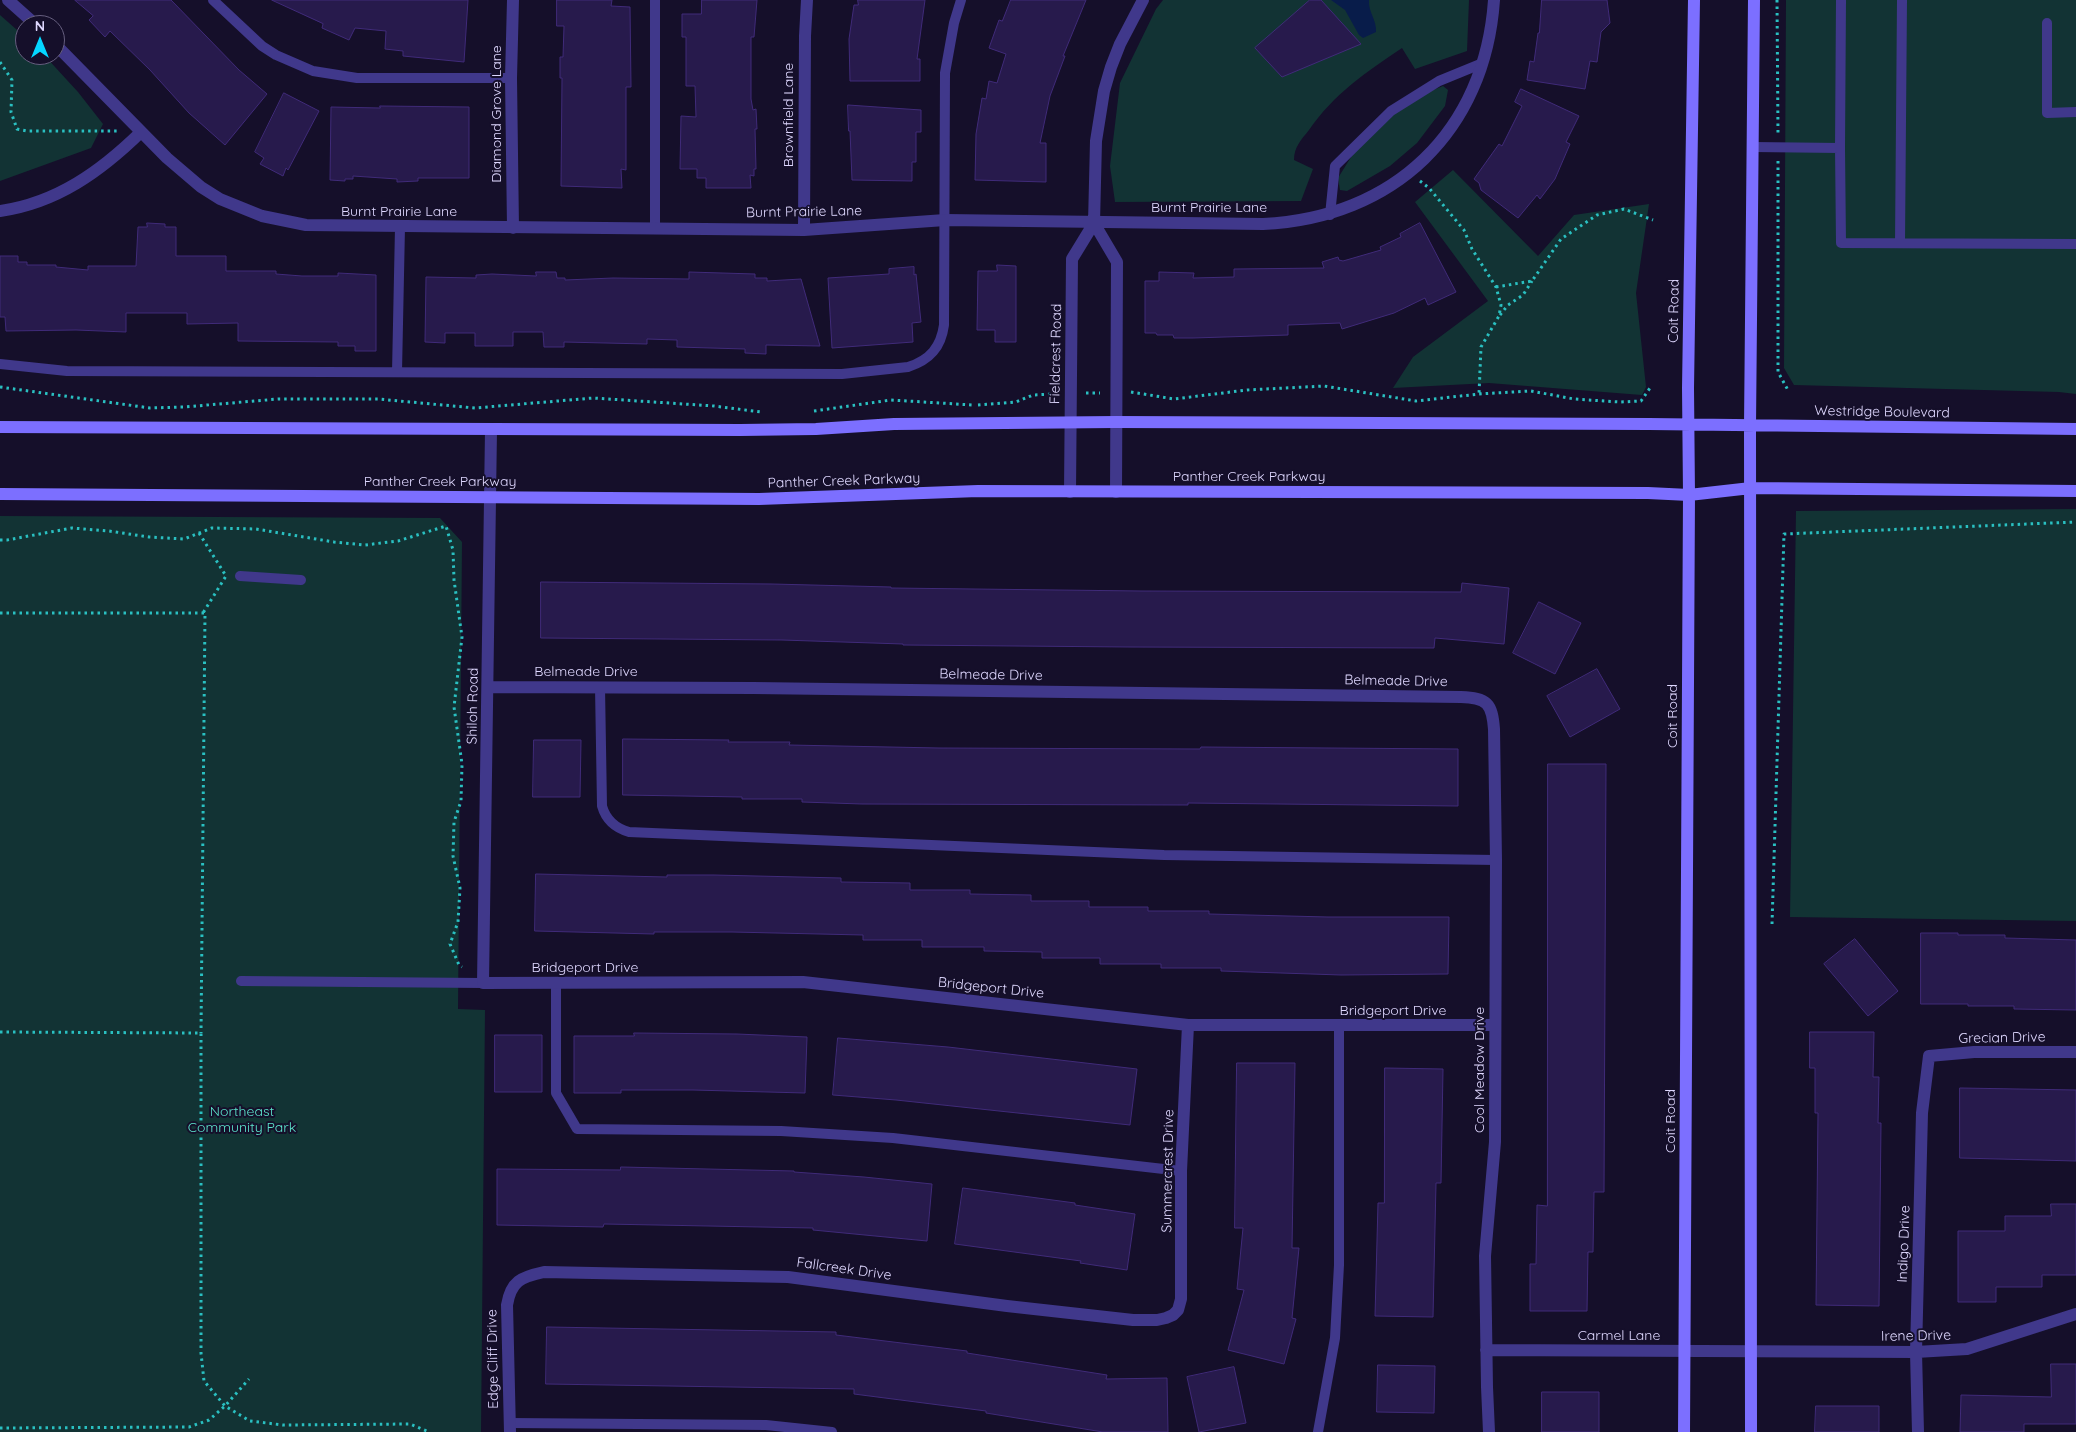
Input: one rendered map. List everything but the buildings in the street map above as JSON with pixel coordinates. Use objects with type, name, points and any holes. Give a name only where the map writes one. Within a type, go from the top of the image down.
[{"type":"main road","name":"Coit Road","points":[[1684,1432],[1688,424],[1694,0]]},
{"type":"main road","points":[[1750,1432],[1750,426],[1754,0]]},
{"type":"main road","points":[[0,427],[816,430],[894,424],[1070,424],[1116,422],[1688,424]]},
{"type":"main road","name":"Westridge Boulevard","points":[[1688,424],[2076,429]]},
{"type":"main road","points":[[1689,495],[1751,488],[2076,491]]},
{"type":"main road","name":"Panther Creek Parkway","points":[[0,494],[759,499],[944,492],[1648,493],[1689,495]]},
{"type":"street","points":[[8,0],[25,15]]},
{"type":"street","name":"Diamond Grove Lane","points":[[513,0],[511,78],[513,228]]},
{"type":"street","name":"Brownfield Lane","points":[[804,230],[805,36],[808,0]]},
{"type":"street","name":"Fieldcrest Road","points":[[1070,492],[1072,259],[1094,222],[1096,141],[1104,91],[1120,44],[1143,0]]},
{"type":"street","name":"Burnt Prairie Lane","points":[[65,54],[141,132],[183,173],[201,187],[220,199],[262,216],[306,225],[804,230],[944,220],[1264,224],[1286,223],[1330,214],[1371,198],[1409,173],[1441,142],[1454,124],[1472,91],[1483,64],[1489,42],[1494,0]]},
{"type":"street","points":[[0,211],[29,204],[70,188],[107,163],[141,132]]},
{"type":"street","points":[[1094,222],[1117,262],[1116,492]]},
{"type":"street","name":"Shiloh Road","points":[[483,983],[491,430]]},
{"type":"street","name":"Belmeade Drive","points":[[488,687],[1461,697],[1479,698],[1490,708]]},
{"type":"street","name":"Cool Meadow Drive","points":[[1490,708],[1494,729],[1496,860],[1495,1142],[1485,1256],[1486,1350],[1490,1432]]},
{"type":"street","name":"Bridgeport Drive","points":[[483,983],[803,982],[1188,1025],[1495,1025]]},
{"type":"street","name":"Summercrest Drive","points":[[1173,1315],[1182,1299],[1182,1171],[1188,1025]]},
{"type":"street","name":"Grecian Drive","points":[[1928,1056],[1974,1052],[2076,1052]]},
{"type":"street","name":"Indigo Drive","points":[[1918,1432],[1916,1352],[1922,1113],[1928,1056]]},
{"type":"street","name":"Fallcreek Drive","points":[[512,1286],[524,1277],[544,1272],[788,1277],[1007,1306],[1133,1320],[1157,1320],[1173,1315]]},
{"type":"street","name":"Edge Cliff Drive","points":[[510,1428],[507,1305],[512,1286]]},
{"type":"street","name":"Irene Drive","points":[[1751,1352],[1916,1352],[1967,1349],[2076,1314]]},
{"type":"street","name":"Carmel Lane","points":[[1486,1350],[1751,1352]]},
{"type":"lane","points":[[213,0],[262,46],[276,55],[313,72],[357,78],[511,78]]},
{"type":"lane","points":[[655,0],[656,228]]},
{"type":"lane","points":[[0,364],[67,371],[842,374],[908,367],[917,364],[935,351],[942,339],[944,325],[945,74],[954,22],[961,0]]},
{"type":"lane","points":[[1841,0],[1840,148],[1842,243],[2076,244]]},
{"type":"lane","points":[[1900,243],[1902,0]]},
{"type":"lane","points":[[2047,22],[2047,113],[2076,112]]},
{"type":"lane","points":[[1330,214],[1334,166],[1391,111],[1439,81],[1483,64]]},
{"type":"lane","points":[[1753,147],[1840,148]]},
{"type":"lane","points":[[397,372],[400,227]]},
{"type":"lane","points":[[240,576],[301,580]]},
{"type":"lane","points":[[600,687],[602,806],[605,816],[612,824],[619,829],[629,832],[1164,855],[1496,860]]},
{"type":"lane","points":[[241,981],[483,983]]},
{"type":"lane","points":[[556,982],[556,1093],[577,1129],[780,1131],[856,1136],[1182,1171]]},
{"type":"lane","points":[[1318,1432],[1334,1338],[1339,1265],[1339,1026]]},
{"type":"lane","points":[[510,1428],[766,1425],[832,1432]]},
{"type":"path","points":[[1778,0],[1778,372],[1789,392]]},
{"type":"path","points":[[0,62],[12,80],[12,112],[17,129],[27,131],[141,132]]},
{"type":"path","points":[[1409,173],[1429,188],[1464,230],[1472,249],[1496,287],[1501,305],[1499,316]]},
{"type":"path","points":[[1479,394],[1481,347],[1499,316],[1508,305],[1522,295],[1561,239],[1597,214],[1624,209],[1654,220]]},
{"type":"path","points":[[1496,287],[1532,281]]},
{"type":"path","points":[[804,412],[891,400],[975,406],[1016,402],[1034,394],[1132,392],[1174,399],[1247,390],[1324,386],[1416,401],[1532,390],[1574,398],[1620,402],[1642,401],[1650,388]]},
{"type":"path","points":[[0,387],[150,408],[184,407],[278,398],[378,399],[475,408],[592,398],[714,406],[767,413]]},
{"type":"path","points":[[1772,924],[1784,534],[2076,522]]},
{"type":"path","points":[[0,540],[72,528],[148,537],[184,539],[212,528],[256,529],[334,542],[365,545],[398,541],[446,526],[453,550],[454,580],[462,637],[454,707],[462,764],[461,801],[454,822],[454,856],[460,888],[458,922],[450,944],[459,965],[483,983]]},
{"type":"path","points":[[199,533],[226,576],[203,613],[201,1353],[204,1382],[226,1406],[250,1421],[283,1425],[410,1424],[429,1432]]},
{"type":"path","points":[[0,613],[203,613]]},
{"type":"path","points":[[0,1032],[201,1033]]},
{"type":"path","points":[[0,1428],[188,1427],[209,1420],[226,1406],[249,1379]]},
{"type":"green space","points":[[1163,0],[1469,0],[1467,51],[1415,69],[1402,48],[1351,85],[1329,105],[1301,140],[1295,151],[1294,160],[1313,169],[1301,201],[1115,202],[1110,166],[1120,83],[1156,9]]},
{"type":"green space","points":[[1786,0],[2076,0],[2076,394],[1794,385],[1784,368]]},
{"type":"green space","points":[[0,15],[15,28],[15,65],[53,65],[78,92],[103,124],[91,148],[0,181]]},
{"type":"green space","points":[[1443,86],[1448,90],[1445,106],[1417,143],[1390,166],[1347,191],[1340,190],[1338,178],[1356,149],[1388,117],[1421,95]]},
{"type":"green space","points":[[1453,170],[1538,256],[1574,215],[1649,204],[1636,293],[1646,387],[1642,395],[1489,383],[1393,388],[1413,357],[1488,301],[1415,202]]},
{"type":"green space","points":[[2076,509],[2076,921],[1790,917],[1796,511]]},
{"type":"green space","name":"Northeast Community Park","points":[[0,516],[440,518],[462,542],[458,1009],[485,1010],[481,1432],[0,1432]]},
{"type":"water","points":[[1331,0],[1369,0],[1376,32],[1363,38],[1359,35],[1345,10]]}]
